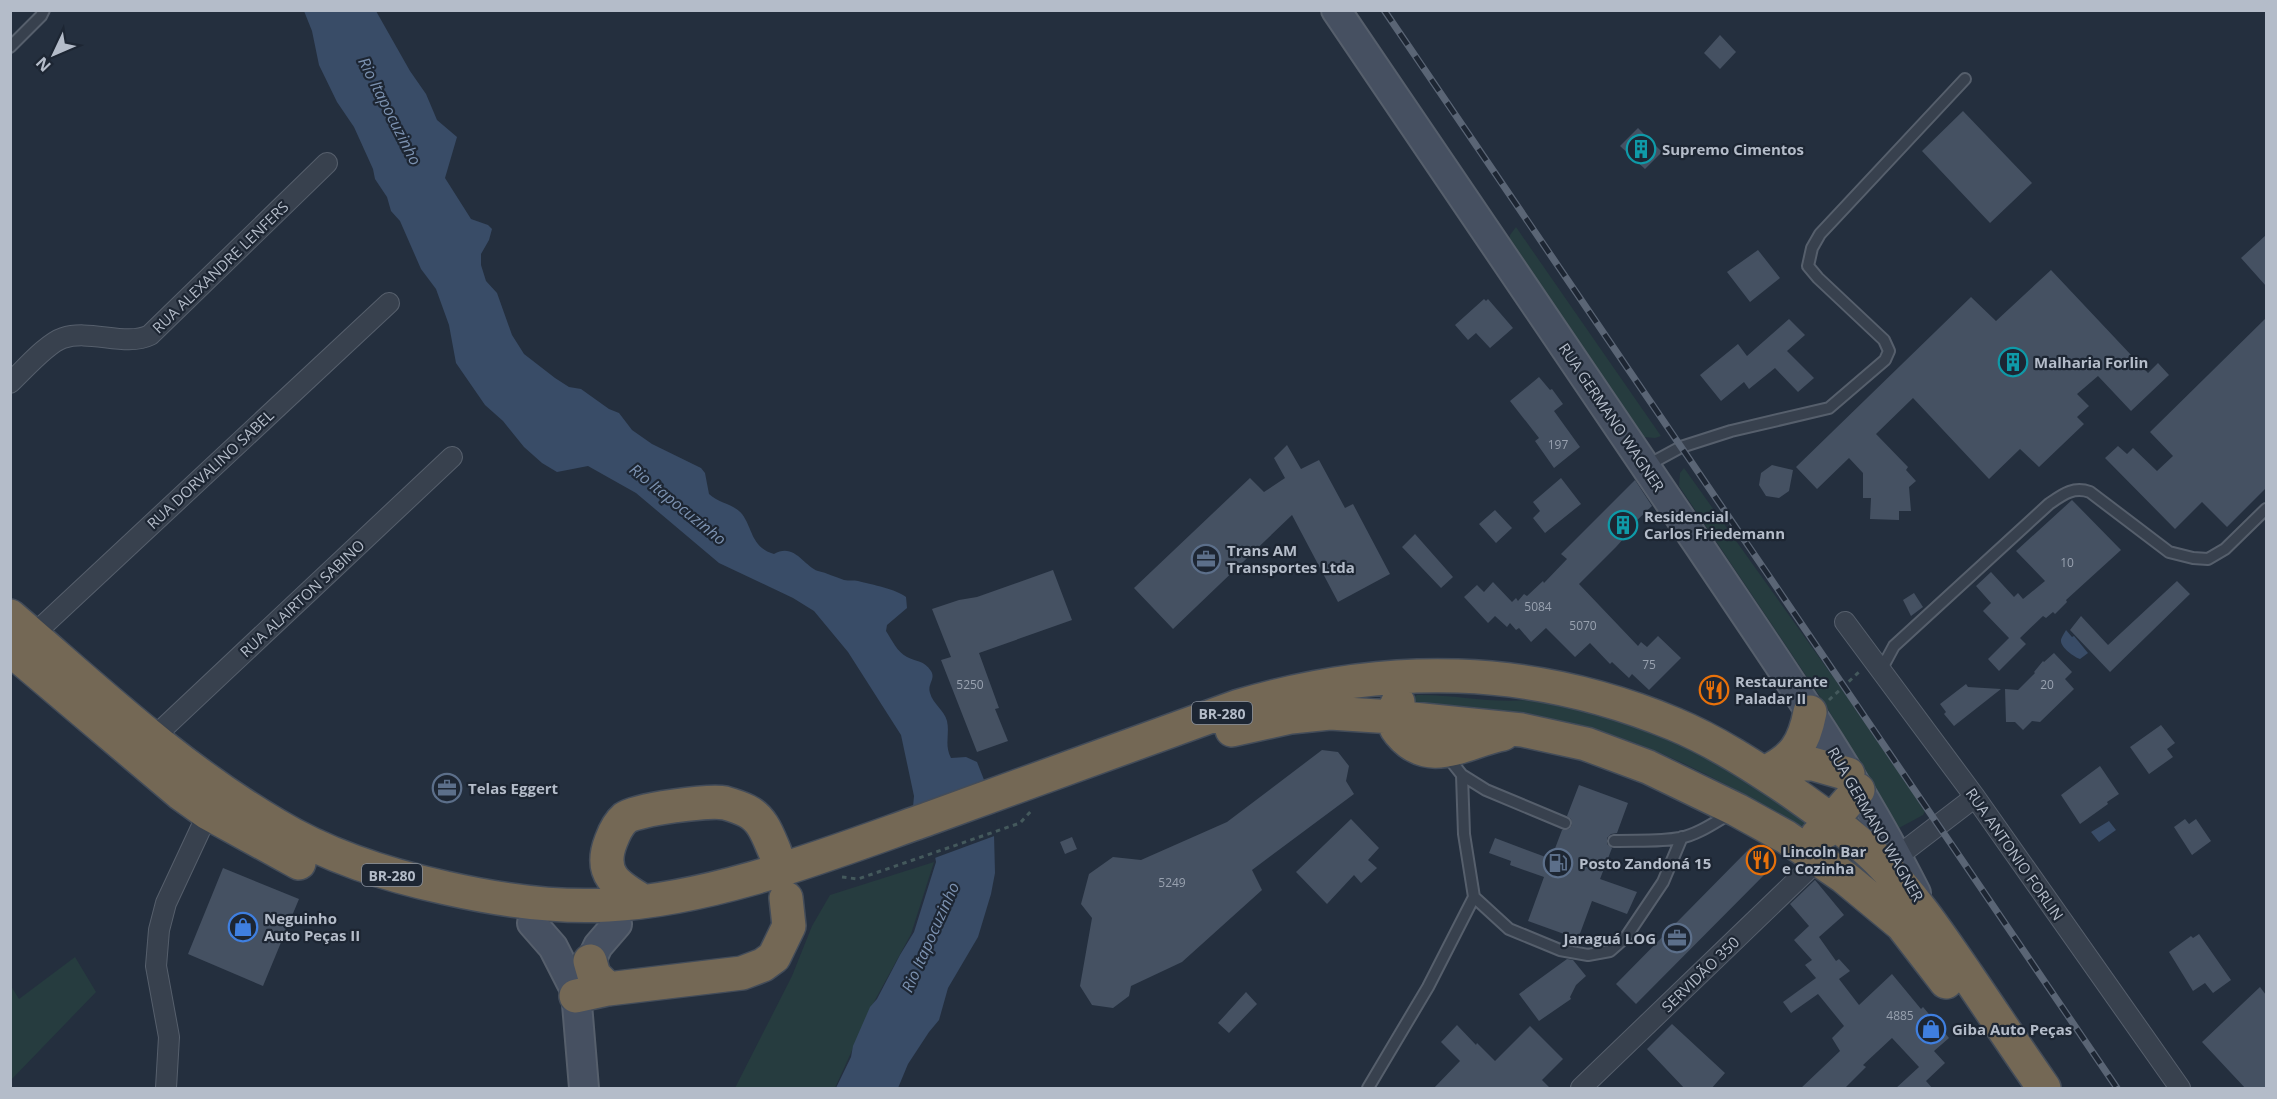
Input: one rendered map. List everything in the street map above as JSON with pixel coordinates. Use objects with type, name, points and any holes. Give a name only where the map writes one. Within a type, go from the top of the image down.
[{"type":"highway","name":"BR-280","points":[[18,633],[227,794],[277,826],[331,854],[378,871],[474,894],[532,903],[575,906],[643,901],[709,889],[796,865],[853,864]]},
{"type":"highway","name":"BR-280","points":[[18,633],[144,764],[208,813],[285,856],[358,888],[423,905],[469,915],[571,926],[617,924],[685,913],[742,900],[853,864],[1166,750],[1257,723],[1330,713],[1393,717],[1522,730],[1586,744],[1638,763],[1737,810],[1786,837],[1819,859],[1902,925],[1930,958],[2018,1089]]},
{"type":"highway","name":"BR-280","points":[[1014,806],[1239,706],[1286,692],[1383,677],[1444,675],[1526,682],[1598,696],[1676,724],[1723,749],[1774,769],[1878,860],[1904,888],[1931,923],[2044,1089]]},
{"type":"highway","points":[[1444,675],[1418,683],[1410,688],[1396,704],[1393,717],[1396,729],[1407,741],[1453,764],[1486,737],[1522,730]]},
{"type":"highway","points":[[1774,769],[1801,742],[1809,711]]},
{"type":"highway","points":[[1774,769],[1813,765],[1853,782],[1826,831],[1800,840],[1786,837]]},
{"type":"highway","points":[[643,901],[613,880],[606,867],[606,855],[617,828],[625,818],[636,813],[672,807],[724,803],[747,811],[762,823],[775,852]]},
{"type":"highway","points":[[590,961],[594,975],[587,993],[741,973],[763,965],[774,957],[789,926],[786,898]]},
{"type":"street","name":"RUA GERMANO WAGNER","points":[[1336,10],[1646,466],[1809,711],[1898,856],[1931,923]]},
{"type":"street","name":"RUA ALEXANDRE LENFERS","points":[[10,383],[52,344],[63,338],[96,335],[141,339],[150,335],[327,164]]},
{"type":"street","name":"RUA DORVALINO SABEL","points":[[18,633],[389,303]]},
{"type":"street","name":"RUA ALAIRTON SABINO","points":[[153,738],[452,457]]},
{"type":"street","name":"RUA ANTONIO FORLIN","points":[[1845,622],[1975,797],[2180,1089]]},
{"type":"street","points":[[1898,856],[1975,797]]},
{"type":"street","points":[[166,1089],[169,1036],[156,966],[159,930],[166,903],[208,813]]},
{"type":"street","name":"SERVIDÃO 350","points":[[1581,1089],[1819,859]]},
{"type":"street","points":[[532,923],[587,993],[584,1089]]},
{"type":"street","points":[[590,961],[598,946],[617,924]]},
{"type":"lane","points":[[10,47],[41,16],[44,10]]},
{"type":"lane","points":[[1646,466],[1681,447],[1731,431],[1813,414],[1829,408],[1885,360],[1889,351],[1884,340],[1808,266],[1812,248],[1820,234],[1965,79]]},
{"type":"lane","points":[[1877,665],[1894,646],[2049,504],[2069,491],[2083,489],[2090,492],[2169,552],[2193,558],[2208,559],[2225,549],[2266,509]]},
{"type":"lane","points":[[1453,764],[1486,790],[1565,823]]},
{"type":"lane","points":[[1368,1089],[1428,987],[1474,897],[1453,764]]},
{"type":"lane","points":[[1614,841],[1682,837],[1704,829],[1737,810]]},
{"type":"lane","points":[[1474,897],[1509,929],[1560,950],[1588,955],[1610,951],[1626,937],[1663,882],[1682,837]]},
{"type":"path","points":[[1809,711],[1825,704],[1877,665]]},
{"type":"path","points":[[853,864],[1014,806]]},
{"type":"green space","points":[[1516,227],[1661,436],[1644,437],[1509,241]]},
{"type":"green space","points":[[1684,468],[1841,688],[1925,811],[1923,815],[1899,828],[1895,826],[1825,704],[1679,486],[1680,473]]},
{"type":"green space","points":[[1417,695],[1514,701],[1545,697],[1684,741],[1813,823],[1800,826],[1710,776],[1616,736],[1549,720],[1406,706]]},
{"type":"green space","points":[[934,862],[911,934],[874,1002],[835,1088],[735,1088],[792,976],[812,926],[830,895]]},
{"type":"green space","points":[[75,957],[96,992],[11,1080],[11,986],[19,999]]},
{"type":"water","name":"Rio Itapocuzinho","points":[[304,11],[376,11],[410,71],[426,94],[437,120],[457,137],[445,178],[471,219],[488,225],[492,229],[481,254],[481,265],[486,281],[497,293],[512,335],[524,354],[569,387],[581,389],[609,409],[619,413],[632,430],[652,444],[701,468],[705,473],[709,494],[742,514],[757,542],[766,551],[774,554],[787,551],[818,571],[844,580],[884,588],[906,597],[907,608],[887,625],[886,631],[900,652],[923,663],[931,671],[933,677],[930,693],[947,721],[948,749],[951,758],[966,757],[977,762],[988,790],[912,818],[914,796],[901,735],[848,652],[814,611],[793,598],[719,563],[636,493],[588,466],[557,472],[542,463],[485,405],[456,363],[449,325],[436,289],[421,269],[400,221],[391,211],[387,197],[375,179],[373,169],[354,127],[337,102],[319,65],[312,31]]},
{"type":"water","points":[[2066,630],[2088,653],[2080,659],[2061,643]]},
{"type":"water","points":[[2109,821],[2116,830],[2099,842],[2091,832]]},
{"type":"water","name":"Rio Itapocuzinho","points":[[994,834],[995,873],[978,937],[948,988],[939,1020],[908,1064],[898,1088],[836,1088],[851,1057],[853,1046],[870,1007],[877,999],[914,932],[936,862],[934,851]]},
{"type":"pier","points":[[996,810],[997,835],[932,859],[931,852],[919,839]]},
{"type":"building","points":[[1720,35],[1736,52],[1720,69],[1704,53]]},
{"type":"building","points":[[1963,111],[2032,183],[1990,223],[1922,151]]},
{"type":"building","name":"Supremo Cimentos","points":[[1638,128],[1662,152],[1645,169],[1620,146]]},
{"type":"building","points":[[2266,235],[2266,286],[2241,258]]},
{"type":"building","points":[[1758,250],[1780,278],[1750,302],[1727,272]]},
{"type":"building","name":"Malharia Forlin","points":[[2051,270],[2148,373],[2158,363],[2169,375],[2131,411],[2098,376],[2077,394],[2089,406],[2077,417],[2084,424],[2039,467],[2020,449],[1989,479],[1913,398],[1876,434],[1908,467],[1906,470],[1916,481],[1909,487],[1911,511],[1899,511],[1899,520],[1870,519],[1871,498],[1863,498],[1863,473],[1849,458],[1817,489],[1796,467],[1971,297],[1996,321]]},
{"type":"building","points":[[1484,299],[1486,301],[1488,299],[1513,328],[1490,348],[1476,333],[1468,340],[1455,325]]},
{"type":"building","points":[[2266,318],[2266,488],[2227,527],[2202,502],[2175,529],[2105,458],[2118,446],[2127,454],[2133,448],[2157,471],[2173,456],[2150,432]]},
{"type":"building","points":[[1789,319],[1805,335],[1787,351],[1814,378],[1798,392],[1775,368],[1749,389],[1744,382],[1721,401],[1700,375],[1738,344],[1747,356]]},
{"type":"building","points":[[1539,377],[1563,404],[1554,411],[1580,447],[1554,468],[1535,441],[1539,438],[1510,401]]},
{"type":"building","points":[[1287,445],[1301,469],[1319,460],[1345,508],[1353,504],[1390,574],[1338,602],[1292,515],[1173,629],[1134,588],[1250,478],[1264,492],[1285,478],[1274,458]]},
{"type":"building","points":[[1772,465],[1793,470],[1789,491],[1779,498],[1766,496],[1759,485],[1761,473]]},
{"type":"building","points":[[1561,478],[1581,504],[1545,533],[1533,518],[1540,511],[1533,502]]},
{"type":"building","points":[[1635,480],[1652,506],[1579,584],[1638,646],[1641,642],[1647,647],[1658,636],[1681,658],[1649,690],[1632,674],[1629,678],[1612,662],[1610,664],[1590,643],[1575,657],[1546,628],[1531,642],[1519,628],[1516,630],[1510,623],[1507,627],[1495,616],[1488,623],[1464,597],[1477,585],[1484,592],[1493,582],[1512,602],[1516,598],[1518,601],[1524,594],[1527,596],[1543,581],[1544,583],[1567,559],[1561,554]]},
{"type":"building","points":[[2072,500],[2121,550],[2066,600],[2067,602],[2055,614],[2053,612],[2046,618],[2043,616],[2020,638],[2026,644],[1999,671],[1988,659],[2009,638],[1983,611],[1991,603],[1976,586],[1991,572],[2014,597],[2018,593],[2023,599],[2045,581],[2016,551]]},
{"type":"building","points":[[1495,510],[1512,528],[1496,543],[1479,524]]},
{"type":"building","points":[[1415,534],[1453,577],[1441,588],[1402,547]]},
{"type":"building","points":[[1053,570],[1072,620],[979,653],[999,708],[995,709],[1008,741],[977,752],[941,660],[951,657],[932,609],[977,597]]},
{"type":"building","points":[[2177,581],[2190,594],[2110,672],[2070,630],[2081,616],[2108,645]]},
{"type":"building","points":[[1914,593],[1923,607],[1911,616],[1903,600]]},
{"type":"building","points":[[2054,653],[2072,672],[2065,679],[2074,689],[2040,722],[2032,721],[2023,730],[2015,722],[2006,722],[2005,689],[2018,690],[2043,661]]},
{"type":"building","points":[[1966,684],[1968,687],[2001,689],[1954,726],[1944,714],[1946,712],[1940,704]]},
{"type":"building","points":[[2161,725],[2175,743],[2167,749],[2173,757],[2149,774],[2130,747]]},
{"type":"building","points":[[1322,750],[1338,752],[1349,766],[1346,781],[1354,794],[1252,870],[1262,890],[1182,962],[1131,986],[1129,996],[1113,1008],[1092,1005],[1080,986],[1092,918],[1081,904],[1089,874],[1113,857],[1141,860],[1227,822]]},
{"type":"building","points":[[2100,766],[2119,794],[2080,824],[2061,795]]},
{"type":"building","name":"Posto Zandoná 15","points":[[1579,785],[1628,803],[1617,833],[1607,838],[1607,844],[1612,848],[1600,879],[1637,892],[1627,914],[1592,901],[1578,939],[1528,921],[1544,877],[1510,865],[1511,861],[1489,853],[1495,838],[1551,859],[1562,830],[1569,829],[1572,825],[1571,819],[1567,816]]},
{"type":"building","points":[[1351,819],[1379,848],[1368,860],[1377,868],[1361,883],[1354,875],[1327,904],[1296,872]]},
{"type":"building","points":[[2185,819],[2189,824],[2196,819],[2211,841],[2192,855],[2174,827]]},
{"type":"building","points":[[1072,837],[1077,849],[1065,854],[1060,842]]},
{"type":"building","points":[[1750,848],[1775,864],[1636,1004],[1616,984]]},
{"type":"building","name":"Neguinho Auto Peças II","points":[[223,868],[299,899],[263,986],[188,954]]},
{"type":"building","points":[[1815,880],[1844,915],[1819,937],[1836,961],[1839,959],[1850,971],[1839,979],[1859,1005],[1892,974],[1949,1038],[1934,1051],[1945,1063],[1926,1081],[1933,1089],[1895,1089],[1919,1067],[1892,1038],[1863,1065],[1866,1067],[1844,1089],[1800,1089],[1840,1051],[1832,1038],[1844,1026],[1818,994],[1791,1013],[1783,1002],[1816,978],[1805,965],[1812,960],[1794,940],[1809,926],[1790,904]]},
{"type":"building","points":[[2199,934],[2231,980],[2213,993],[2205,983],[2193,991],[2169,952],[2191,936],[2193,938]]},
{"type":"building","points":[[1567,959],[1573,960],[1586,976],[1576,985],[1571,999],[1539,1021],[1519,994]]},
{"type":"building","points":[[2260,987],[2266,995],[2266,1089],[2246,1089],[2202,1042]]},
{"type":"building","points":[[1246,992],[1257,1004],[1229,1033],[1218,1023]]},
{"type":"building","points":[[1672,1024],[1725,1073],[1711,1089],[1685,1089],[1647,1049]]},
{"type":"building","points":[[1457,1025],[1495,1061],[1530,1026],[1563,1059],[1542,1080],[1551,1089],[1433,1089],[1460,1061],[1441,1042]]},
{"type":"railway","points":[[1384,10],[2117,1088]]},
{"type":"place","name":"Supremo Cimentos","points":[[1641,149]]},
{"type":"place","name":"Malharia Forlin","points":[[2013,362]]},
{"type":"place","name":"Residencial Carlos Friedemann","points":[[1623,525]]},
{"type":"place","name":"Trans AM Transportes Ltda","points":[[1206,559]]},
{"type":"place","name":"Restaurante Paladar II","points":[[1714,690]]},
{"type":"place","name":"Telas Eggert","points":[[447,788]]},
{"type":"place","name":"Lincoln Bar e Cozinha","points":[[1761,860]]},
{"type":"place","name":"Posto Zandoná 15","points":[[1558,863]]},
{"type":"place","name":"Neguinho Auto Peças II","points":[[243,927]]},
{"type":"place","name":"Jaraguá LOG","points":[[1677,938]]},
{"type":"place","name":"Giba Auto Peças","points":[[1931,1029]]}]
